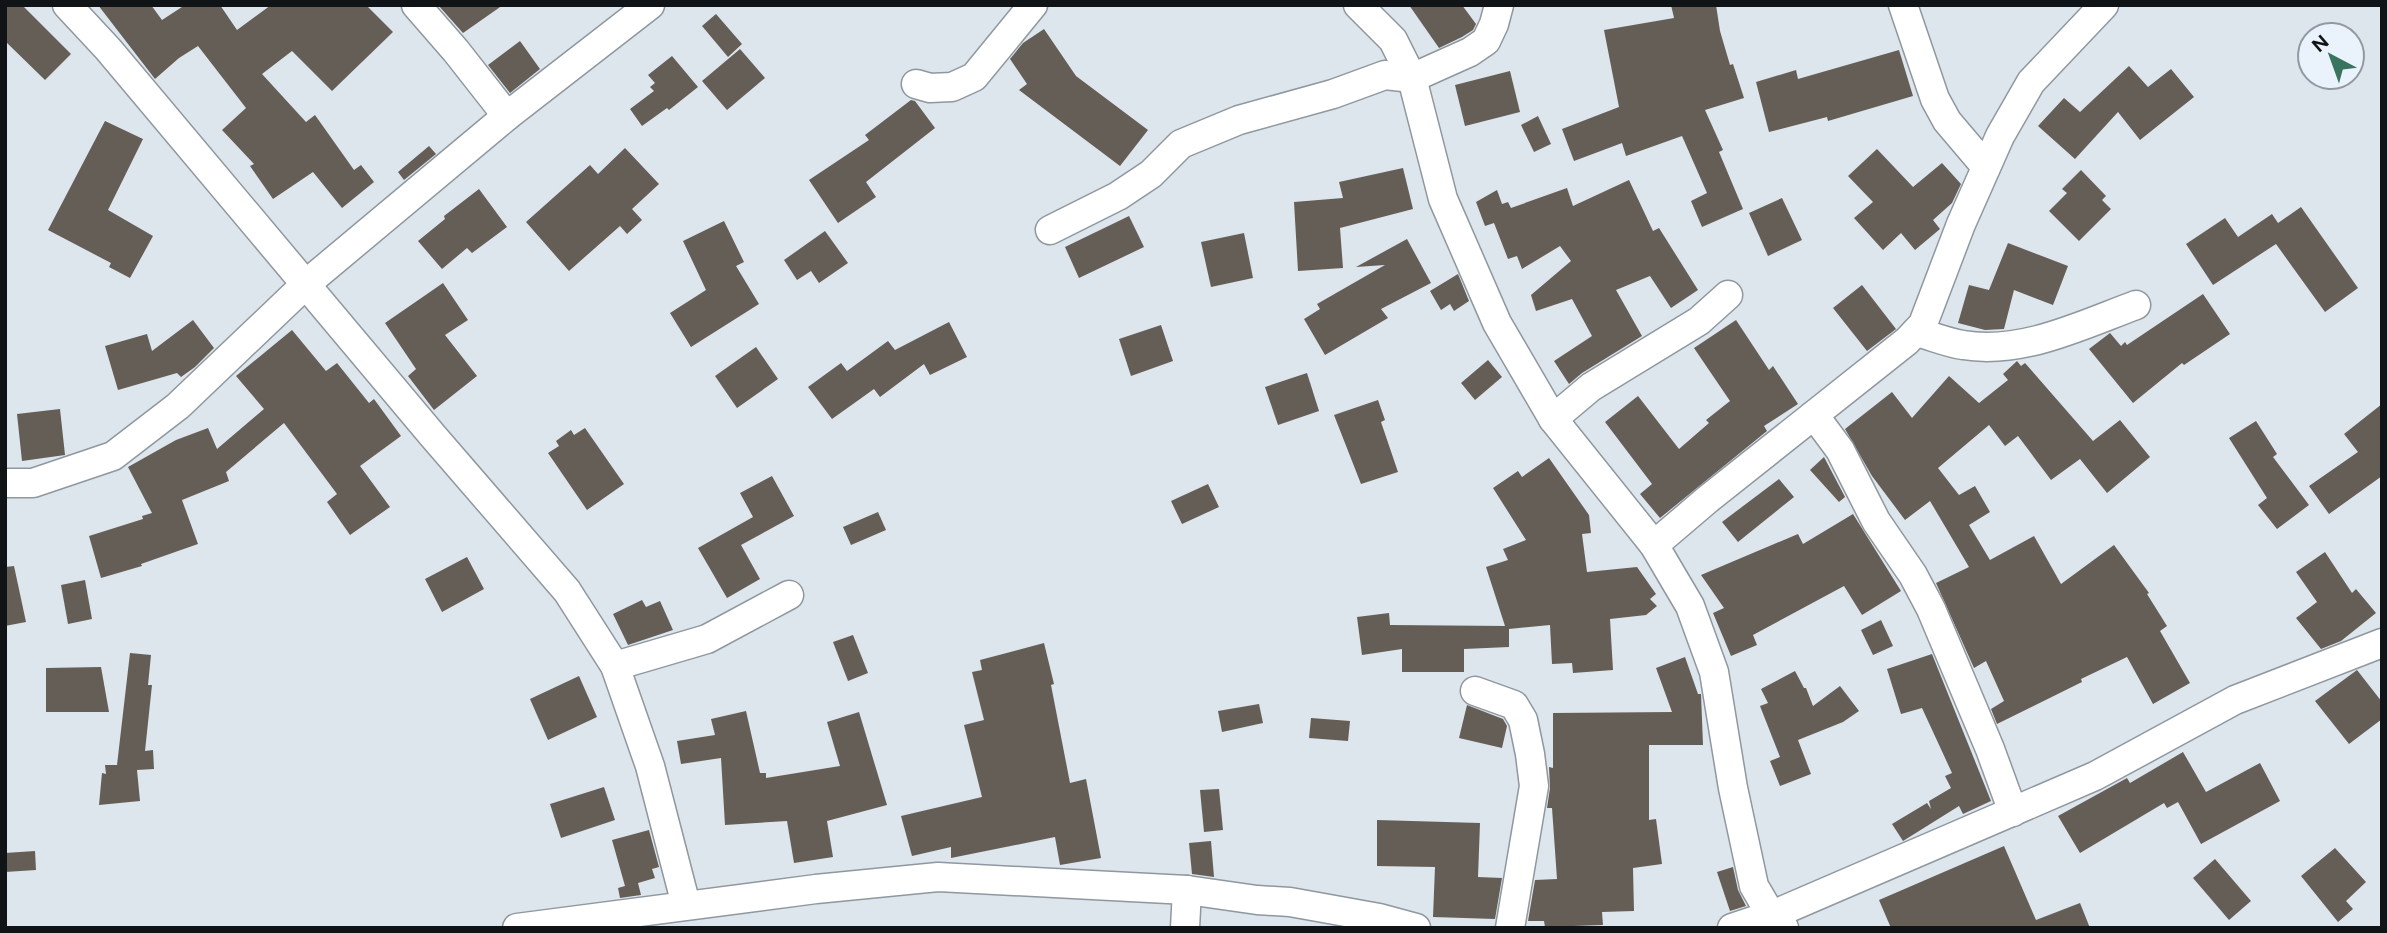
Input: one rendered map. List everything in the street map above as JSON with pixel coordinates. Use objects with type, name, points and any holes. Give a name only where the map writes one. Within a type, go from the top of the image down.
[{"type":"street","points":[[67,5],[108,49],[568,591],[615,666],[650,766],[687,905]]},
{"type":"street","points":[[416,5],[457,51],[506,116]]},
{"type":"street","points":[[5,483],[33,483],[113,456],[178,406],[306,284],[506,116],[650,5]]},
{"type":"street","points":[[916,84],[930,89],[952,86],[974,77],[1033,5]]},
{"type":"street","points":[[1358,5],[1393,40],[1412,78],[1443,199],[1497,323],[1553,419],[1654,545],[1690,606],[1714,672],[1733,788],[1754,886],[1777,919]]},
{"type":"street","points":[[1050,230],[1118,196],[1151,174],[1181,144],[1239,120],[1333,94],[1385,75],[1412,78],[1470,52],[1486,41],[1499,5]]},
{"type":"street","points":[[1903,5],[1935,99],[1947,121],[1986,167]]},
{"type":"street","points":[[1654,545],[1907,341],[1923,324],[1934,301],[1961,224],[2000,136],[2031,82],[2104,5]]},
{"type":"street","points":[[1553,419],[1591,387],[1699,321],[1728,295]]},
{"type":"street","points":[[1916,331],[1964,345],[2008,346],[2056,335],[2136,305]]},
{"type":"street","points":[[1814,415],[1840,450],[1876,522],[1913,575],[1931,609],[1990,749],[2013,812]]},
{"type":"street","points":[[615,666],[707,639],[789,595]]},
{"type":"street","points":[[1732,928],[1777,919],[2095,776],[2235,700],[2382,643]]},
{"type":"street","points":[[1475,691],[1514,705],[1523,720],[1531,754],[1534,786],[1510,928]]},
{"type":"street","points":[[517,928],[869,883],[939,877],[1187,890],[1290,902],[1379,918],[1416,928]]},
{"type":"street","points":[[1185,928],[1187,890]]},
{"type":"building","points":[[5,5],[22,5],[71,54],[45,80],[5,41]]},
{"type":"building","points":[[98,5],[151,5],[162,20],[185,5],[220,5],[237,30],[271,5],[366,5],[393,32],[332,91],[292,51],[262,74],[306,122],[315,115],[354,170],[361,165],[374,182],[342,208],[313,172],[273,199],[250,166],[254,164],[222,130],[246,108],[198,46],[155,79]]},
{"type":"building","points":[[438,5],[503,5],[463,33]]},
{"type":"building","points":[[1409,5],[1462,5],[1476,24],[1473,30],[1439,48]]},
{"type":"building","points":[[1671,5],[1716,5],[1730,65],[1733,64],[1744,98],[1705,110],[1723,150],[1719,152],[1743,209],[1702,227],[1691,201],[1707,193],[1682,136],[1626,156],[1622,143],[1574,161],[1562,129],[1619,107],[1604,30],[1674,18]]},
{"type":"building","points":[[716,14],[742,44],[728,57],[702,26]]},
{"type":"building","points":[[1044,29],[1076,76],[1148,130],[1120,166],[1019,90],[1027,84],[1010,59],[1023,43]]},
{"type":"building","points":[[520,41],[540,69],[510,93],[488,65]]},
{"type":"building","points":[[740,49],[765,78],[727,110],[702,81]]},
{"type":"building","points":[[1899,50],[1913,96],[1828,121],[1827,117],[1769,132],[1756,82],[1796,70],[1798,79]]},
{"type":"building","points":[[672,56],[698,87],[669,110],[667,108],[642,126],[630,109],[654,91],[650,87],[655,83],[648,75]]},
{"type":"building","points":[[2129,66],[2148,87],[2171,69],[2194,97],[2140,140],[2118,112],[2075,159],[2038,126],[2064,98],[2080,112]]},
{"type":"building","points":[[1510,71],[1520,112],[1465,126],[1455,85]]},
{"type":"building","points":[[911,100],[915,101],[935,128],[866,182],[876,197],[838,223],[809,180],[869,140],[865,135]]},
{"type":"building","points":[[1538,116],[1551,144],[1534,152],[1521,125]]},
{"type":"building","points":[[105,121],[143,139],[108,210],[153,236],[130,278],[109,267],[111,263],[48,230]]},
{"type":"building","points":[[429,146],[436,154],[404,180],[398,172]]},
{"type":"building","points":[[625,148],[659,184],[632,209],[642,220],[627,234],[620,226],[569,271],[526,222],[590,165],[598,174]]},
{"type":"building","points":[[1877,149],[1913,187],[1942,163],[1961,184],[1952,203],[1933,220],[1940,229],[1915,250],[1901,233],[1883,250],[1854,218],[1873,202],[1848,176]]},
{"type":"building","points":[[1403,168],[1413,209],[1340,228],[1343,268],[1298,271],[1294,202],[1343,198],[1339,182]]},
{"type":"building","points":[[2081,170],[2106,196],[2102,200],[2111,209],[2079,241],[2049,211],[2067,193],[2062,189]]},
{"type":"building","points":[[1629,180],[1653,231],[1659,228],[1698,290],[1671,308],[1650,276],[1616,290],[1642,336],[1569,384],[1554,361],[1592,336],[1572,299],[1536,311],[1531,295],[1571,261],[1560,246],[1522,269],[1517,256],[1508,259],[1494,223],[1485,226],[1476,202],[1497,190],[1502,204],[1508,202],[1511,208],[1567,188],[1573,206]]},
{"type":"building","points":[[479,189],[507,227],[472,253],[467,248],[442,269],[418,241],[445,219],[444,216]]},
{"type":"building","points":[[1782,198],[1802,240],[1768,256],[1749,213]]},
{"type":"building","points":[[2301,207],[2358,288],[2325,312],[2276,244],[2213,285],[2186,244],[2225,218],[2238,237],[2272,214],[2278,223]]},
{"type":"building","points":[[1129,216],[1144,247],[1079,278],[1065,247]]},
{"type":"building","points":[[724,221],[744,262],[736,266],[759,304],[691,347],[670,313],[706,290],[683,241]]},
{"type":"building","points":[[825,231],[848,263],[819,283],[811,271],[797,280],[784,260]]},
{"type":"building","points":[[1244,233],[1253,278],[1211,287],[1201,242]]},
{"type":"building","points":[[1407,239],[1431,283],[1381,309],[1388,318],[1325,355],[1304,319],[1320,309],[1317,304],[1385,265],[1356,267]]},
{"type":"building","points":[[2008,243],[2068,266],[2053,305],[2014,290],[2004,329],[1985,330],[1958,323],[1969,285],[1989,290]]},
{"type":"building","points":[[1458,274],[1469,301],[1454,311],[1450,304],[1441,310],[1430,291]]},
{"type":"building","points":[[443,283],[468,320],[445,335],[477,376],[434,410],[408,376],[416,369],[385,323]]},
{"type":"building","points":[[1862,285],[1896,329],[1867,351],[1833,308]]},
{"type":"building","points":[[2203,294],[2230,334],[2184,365],[2182,363],[2133,403],[2089,349],[2110,333],[2121,346],[2125,342],[2127,345]]},
{"type":"building","points":[[193,320],[214,348],[195,367],[181,377],[177,373],[118,390],[105,346],[147,334],[152,351]]},
{"type":"building","points":[[1736,320],[1769,370],[1773,366],[1798,404],[1764,426],[1767,431],[1660,518],[1640,494],[1652,484],[1605,422],[1638,396],[1679,449],[1709,423],[1706,420],[1730,401],[1694,348]]},
{"type":"building","points":[[949,322],[967,357],[930,375],[924,364],[880,397],[874,389],[832,419],[808,387],[841,363],[847,371],[888,341],[895,350]]},
{"type":"building","points":[[1161,325],[1173,361],[1131,376],[1119,339]]},
{"type":"building","points":[[292,330],[326,371],[337,363],[369,403],[374,399],[401,436],[360,466],[390,507],[350,535],[327,502],[337,494],[284,423],[226,472],[229,481],[182,500],[198,544],[141,564],[142,566],[101,578],[89,536],[143,519],[142,516],[152,513],[128,467],[176,440],[208,428],[217,449],[264,409],[236,376]]},
{"type":"building","points":[[756,347],[778,379],[737,408],[715,376]]},
{"type":"building","points":[[1488,360],[1502,377],[1475,400],[1461,383]]},
{"type":"building","points":[[2017,361],[2021,366],[2025,363],[2093,441],[2120,420],[2150,457],[2107,493],[2080,459],[2051,480],[2018,436],[2005,446],[1989,425],[1938,468],[1959,495],[1975,486],[1990,512],[1969,525],[1990,560],[2034,536],[2061,584],[2114,545],[2149,593],[2147,594],[2167,626],[2160,631],[2190,683],[2153,704],[2127,657],[1997,724],[1991,709],[2004,701],[1986,661],[1974,668],[1936,583],[1969,567],[1930,501],[1905,520],[1872,476],[1845,429],[1892,392],[1912,418],[1949,376],[1979,403],[2008,380],[2003,374]]},
{"type":"building","points":[[1307,373],[1319,411],[1278,425],[1265,387]]},
{"type":"building","points":[[1378,400],[1385,420],[1381,422],[1398,472],[1361,484],[1334,415]]},
{"type":"building","points":[[2382,404],[2382,476],[2329,514],[2309,486],[2358,452],[2344,434]]},
{"type":"building","points":[[60,409],[65,455],[22,461],[17,414]]},
{"type":"building","points":[[2256,421],[2277,454],[2273,457],[2309,505],[2277,529],[2258,505],[2267,498],[2229,438]]},
{"type":"building","points":[[585,428],[624,484],[587,510],[548,453],[559,446],[556,441],[571,430],[574,435]]},
{"type":"building","points":[[1824,457],[1845,497],[1839,502],[1810,470]]},
{"type":"building","points":[[1549,458],[1589,515],[1591,533],[1582,534],[1587,572],[1637,567],[1656,594],[1650,599],[1657,606],[1646,615],[1610,619],[1613,670],[1573,673],[1572,663],[1552,664],[1550,625],[1509,629],[1509,647],[1464,649],[1464,672],[1402,672],[1402,649],[1362,655],[1357,617],[1389,613],[1390,625],[1505,626],[1486,567],[1508,560],[1503,549],[1526,540],[1493,488],[1518,471],[1522,477]]},
{"type":"building","points":[[772,476],[794,516],[741,545],[760,579],[727,598],[698,548],[753,517],[740,493]]},
{"type":"building","points":[[1779,479],[1794,497],[1738,542],[1722,522]]},
{"type":"building","points":[[1208,484],[1219,507],[1182,524],[1171,501]]},
{"type":"building","points":[[878,512],[886,530],[851,545],[843,527]]},
{"type":"building","points":[[1853,514],[1901,591],[1862,615],[1844,586],[1753,635],[1757,645],[1731,656],[1713,613],[1724,608],[1701,575],[1798,534],[1803,544]]},
{"type":"building","points":[[2325,552],[2352,593],[2356,589],[2376,613],[2341,641],[2321,649],[2296,618],[2317,602],[2296,572]]},
{"type":"building","points":[[467,557],[484,589],[442,612],[425,579]]},
{"type":"building","points":[[14,566],[26,622],[5,626],[5,567]]},
{"type":"building","points":[[85,580],[92,619],[68,624],[61,585]]},
{"type":"building","points":[[642,600],[646,607],[660,601],[673,630],[628,645],[613,614]]},
{"type":"building","points":[[1881,620],[1893,646],[1873,655],[1861,630]]},
{"type":"building","points":[[853,635],[868,673],[848,681],[833,642]]},
{"type":"building","points":[[1044,643],[1054,684],[1051,685],[1070,783],[1086,779],[1101,858],[1060,865],[1055,837],[951,858],[951,847],[912,856],[901,816],[982,797],[964,725],[984,720],[972,672],[982,670],[980,660]]},
{"type":"building","points":[[130,653],[151,655],[148,685],[152,685],[145,751],[153,750],[154,769],[137,770],[140,801],[99,805],[102,773],[106,774],[105,765],[117,765]]},
{"type":"building","points":[[1932,654],[1991,801],[1963,814],[1959,806],[1903,841],[1892,824],[1927,803],[1931,809],[1929,801],[1951,788],[1945,776],[1952,773],[1922,708],[1901,714],[1887,669]]},
{"type":"building","points":[[1685,657],[1698,694],[1701,694],[1703,745],[1649,745],[1649,820],[1656,819],[1662,864],[1633,868],[1634,911],[1602,912],[1603,925],[1545,927],[1544,921],[1528,921],[1535,880],[1557,879],[1552,808],[1547,808],[1549,767],[1553,768],[1553,713],[1672,712],[1656,668]]},
{"type":"building","points":[[101,667],[109,712],[46,712],[46,668]]},
{"type":"building","points":[[2357,670],[2382,702],[2382,719],[2349,744],[2315,701]]},
{"type":"building","points":[[1795,671],[1813,706],[1840,686],[1859,711],[1843,722],[1798,740],[1811,774],[1780,786],[1770,761],[1780,757],[1760,706],[1768,703],[1761,689]]},
{"type":"building","points":[[579,676],[597,717],[548,740],[530,699]]},
{"type":"building","points":[[1259,704],[1263,723],[1222,732],[1218,711]]},
{"type":"building","points":[[1467,705],[1503,719],[1507,726],[1502,748],[1459,738]]},
{"type":"building","points":[[746,711],[760,773],[766,773],[766,778],[840,766],[827,722],[859,712],[887,805],[827,821],[833,857],[794,863],[787,821],[725,825],[721,758],[681,764],[677,741],[715,735],[711,719]]},
{"type":"building","points":[[1311,718],[1350,721],[1348,741],[1309,738]]},
{"type":"building","points":[[2183,752],[2206,792],[2260,763],[2280,801],[2201,844],[2178,802],[2167,808],[2164,803],[2080,853],[2058,816],[2127,778],[2130,783]]},
{"type":"building","points":[[604,787],[615,820],[561,838],[550,804]]},
{"type":"building","points":[[1219,789],[1223,830],[1204,832],[1200,790]]},
{"type":"building","points":[[1377,820],[1480,823],[1478,877],[1502,878],[1495,919],[1433,917],[1435,867],[1377,866]]},
{"type":"building","points":[[649,830],[659,867],[652,869],[655,878],[638,883],[641,895],[620,898],[618,888],[625,886],[612,840]]},
{"type":"building","points":[[1211,841],[1214,877],[1192,874],[1189,843]]},
{"type":"building","points":[[2004,846],[2036,920],[2080,903],[2090,928],[1891,928],[1879,900]]},
{"type":"building","points":[[2335,848],[2366,882],[2346,901],[2353,909],[2338,922],[2301,876]]},
{"type":"building","points":[[35,851],[36,870],[5,872],[5,853]]},
{"type":"building","points":[[2215,859],[2251,901],[2229,920],[2193,878]]},
{"type":"building","points":[[1733,867],[1738,890],[1746,906],[1730,911],[1717,872]]}]
